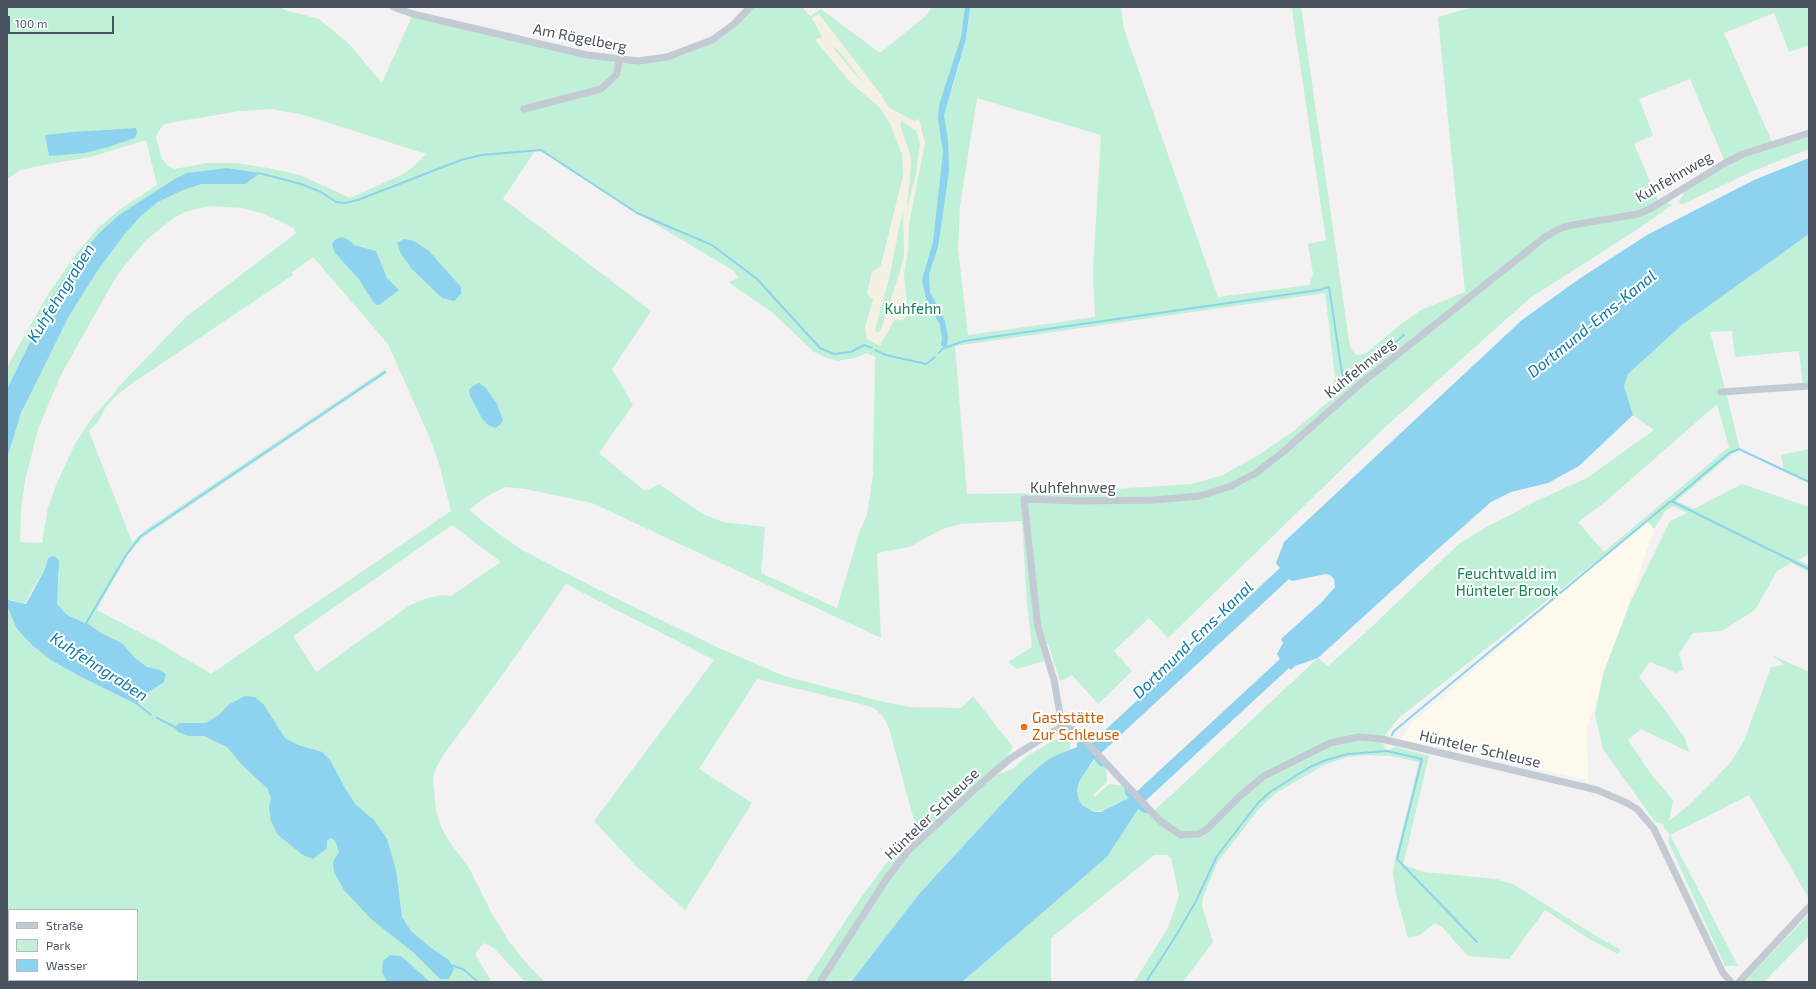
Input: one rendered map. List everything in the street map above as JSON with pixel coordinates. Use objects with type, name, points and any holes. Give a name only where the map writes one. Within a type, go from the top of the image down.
[{"type":"street","name":"Am Rögelberg","points":[[393,7],[414,14],[587,55],[619,60],[638,61],[660,58],[690,50],[712,40],[734,24],[750,7]]},
{"type":"street","points":[[524,109],[600,89],[617,74],[619,60]]},
{"type":"street","name":"Kuhfehnweg","points":[[1061,728],[1054,680],[1038,628],[1024,499],[1079,501],[1154,500],[1200,496],[1231,486],[1256,473],[1283,452],[1359,385],[1551,233],[1568,226],[1638,214],[1743,154],[1809,132]]},
{"type":"street","points":[[1722,392],[1809,386]]},
{"type":"street","name":"Hünteler Schleuse","points":[[820,982],[887,878],[908,851],[1011,758],[1038,740],[1061,728],[1075,730],[1160,821],[1174,832],[1181,835],[1199,834],[1214,824],[1242,795],[1264,776],[1330,743],[1358,737],[1382,739],[1586,787],[1627,803],[1646,818],[1654,829],[1723,973],[1731,982]]},
{"type":"street","points":[[1739,982],[1809,907]]},
{"type":"shaded area","points":[[1648,521],[1654,529],[1587,728],[1588,780],[1444,747],[1401,739],[1410,725],[1606,555]]},
{"type":"green space","name":"Kuhfehn","points":[[7,7],[279,7],[319,19],[349,44],[382,83],[413,14],[587,55],[638,61],[690,50],[734,24],[755,7],[802,7],[810,16],[821,9],[880,53],[927,15],[932,7],[965,7],[961,37],[945,88],[952,90],[966,39],[970,7],[1121,7],[1124,29],[1218,297],[1309,285],[1313,274],[1308,244],[1326,240],[1293,17],[1292,7],[1301,7],[1350,347],[1355,354],[1359,355],[1365,354],[1401,324],[1421,310],[1465,292],[1438,17],[1473,7],[1809,7],[1809,45],[1789,52],[1774,13],[1724,33],[1773,144],[1809,133],[1809,149],[1753,171],[1681,205],[1679,201],[1686,189],[1725,162],[1690,79],[1639,99],[1653,135],[1634,144],[1659,202],[1666,202],[1672,205],[1638,229],[1530,298],[1382,430],[1168,638],[1149,618],[1114,651],[1132,671],[1098,704],[1072,675],[1060,681],[1048,644],[1040,648],[1044,661],[1017,669],[1008,662],[1032,647],[1027,604],[1022,521],[960,524],[942,529],[909,547],[877,553],[881,638],[592,503],[525,489],[505,487],[484,498],[469,510],[522,550],[599,590],[719,648],[784,676],[909,707],[961,708],[973,696],[1013,747],[1007,757],[987,778],[1013,769],[1024,758],[1061,736],[1071,734],[1070,749],[1047,760],[1023,781],[919,894],[851,982],[805,982],[860,899],[915,824],[889,728],[884,718],[874,708],[861,704],[757,679],[699,769],[752,803],[685,910],[636,866],[594,821],[714,660],[566,584],[506,670],[444,754],[437,766],[433,778],[436,811],[441,827],[449,841],[469,868],[492,914],[510,943],[528,965],[545,982],[525,982],[494,948],[484,943],[475,954],[492,982],[7,982],[7,606],[17,629],[33,646],[51,660],[81,677],[136,704],[150,691],[160,670],[147,667],[135,658],[122,643],[101,633],[90,625],[67,615],[57,604],[59,574],[48,558],[45,569],[29,595],[27,602],[22,603],[8,600],[7,603],[7,458],[15,429],[30,393],[68,318],[96,273],[124,235],[141,216],[158,202],[183,190],[202,184],[221,183],[259,173],[227,168],[135,206],[119,215],[99,233],[75,261],[50,301],[7,389],[7,369],[12,358],[47,296],[76,254],[99,227],[122,208],[157,185],[146,140],[90,157],[33,167],[19,171],[7,179]],"holes":[[[977,98],[1101,135],[1093,272],[1095,317],[968,335],[958,249],[960,206]],[[271,109],[304,115],[426,154],[413,167],[401,175],[350,198],[300,175],[268,168],[236,163],[207,163],[175,169],[167,165],[162,159],[156,138],[158,132],[164,124],[240,111]],[[114,129],[135,138],[85,153],[45,136]],[[542,150],[637,213],[734,271],[738,278],[728,282],[772,312],[814,352],[837,361],[855,358],[867,353],[875,357],[873,475],[867,515],[860,530],[837,608],[761,573],[765,527],[723,522],[703,514],[659,484],[645,491],[599,453],[633,405],[612,369],[651,311],[503,199],[535,151]],[[208,206],[242,208],[262,213],[288,225],[294,229],[296,233],[187,316],[124,381],[90,421],[75,444],[48,507],[42,543],[20,542],[21,508],[25,481],[38,429],[61,375],[118,274],[146,240],[175,217],[185,212]],[[313,257],[388,344],[432,443],[451,511],[211,674],[156,641],[97,610],[103,598],[128,555],[142,538],[387,373],[385,369],[148,528],[132,542],[89,431],[98,422],[105,408],[117,395],[293,275],[292,272]],[[1325,293],[1335,377],[1330,400],[1295,430],[1262,453],[1223,475],[1192,484],[1051,493],[967,494],[955,346]],[[452,525],[501,562],[451,596],[442,595],[428,598],[410,605],[316,672],[293,636]]]},
{"type":"green space","name":"Feuchtwald im Hünteler Brook","points":[[1809,234],[1809,386],[1803,387],[1799,351],[1735,357],[1732,331],[1710,332],[1740,450],[1732,454],[1676,501],[1694,509],[1742,484],[1809,507],[1809,554],[1798,560],[1809,565],[1809,572],[1791,563],[1777,571],[1755,610],[1722,631],[1693,633],[1679,654],[1684,669],[1677,673],[1650,662],[1639,677],[1685,738],[1689,752],[1641,729],[1628,740],[1651,774],[1673,800],[1669,821],[1689,805],[1731,762],[1744,741],[1771,667],[1784,665],[1772,655],[1809,672],[1809,899],[1749,795],[1670,835],[1663,826],[1664,824],[1655,822],[1603,749],[1595,715],[1603,674],[1630,603],[1670,521],[1687,513],[1673,506],[1665,511],[1654,529],[1647,521],[1400,717],[1381,741],[1387,751],[1395,747],[1429,756],[1403,865],[1424,872],[1496,879],[1513,884],[1621,950],[1618,954],[1591,940],[1545,910],[1509,959],[1468,956],[1442,927],[1435,923],[1420,935],[1408,938],[1396,894],[1393,874],[1395,860],[1419,762],[1391,756],[1368,755],[1347,757],[1324,765],[1276,793],[1259,809],[1217,863],[1203,897],[1202,906],[1213,942],[1183,982],[1134,982],[1168,928],[1179,896],[1171,858],[1167,855],[1154,855],[1051,938],[1051,982],[962,982],[1107,857],[1138,808],[1153,812],[1318,658],[1328,666],[1460,543],[1536,501],[1587,478],[1654,430],[1633,415],[1624,386],[1628,374],[1682,325]],"holes":[[[1717,404],[1729,447],[1604,552],[1578,522],[1605,502]]]},
{"type":"green space","points":[[1809,449],[1809,482],[1784,470],[1781,455]]},
{"type":"green space","points":[[1095,759],[1106,767],[1107,782],[1093,795],[1095,797],[1109,784],[1124,786],[1130,798],[1106,810],[1094,812],[1082,805],[1078,798],[1077,790],[1079,782]]},
{"type":"green space","points":[[1670,835],[1738,966],[1725,966],[1668,841]]},
{"type":"green space","points":[[1809,914],[1809,936],[1764,982],[1744,982]]},
{"type":"sand","points":[[819,14],[882,96],[888,107],[914,121],[919,119],[925,143],[909,224],[908,251],[904,274],[908,314],[902,321],[895,319],[880,346],[867,339],[865,328],[873,299],[867,294],[872,272],[881,265],[903,175],[902,154],[890,124],[880,108],[849,81],[815,40],[822,37],[812,18]],"holes":[[[833,46],[838,50],[866,86],[837,53]],[[902,121],[916,131],[920,143],[916,173],[907,209],[911,165],[910,154],[900,125]],[[903,210],[904,254],[881,330],[878,333],[875,330],[889,279]]]},
{"type":"water","points":[[965,7],[970,7],[966,39],[944,115],[948,140],[949,171],[938,247],[929,274],[930,292],[945,321],[948,336],[947,346],[943,347],[941,345],[942,339],[940,325],[926,299],[922,280],[933,242],[943,152],[938,119],[939,105],[961,37]]},
{"type":"water","points":[[136,128],[137,133],[135,138],[108,147],[85,153],[49,156],[45,135]]},
{"type":"water","name":"Dortmund-Ems-Kanal","points":[[1809,158],[1809,234],[1682,325],[1628,374],[1624,386],[1633,415],[1579,466],[1548,483],[1511,492],[1491,502],[1318,658],[1295,666],[1291,670],[1289,668],[1142,804],[1149,813],[1144,813],[1138,809],[1107,857],[962,982],[851,982],[919,894],[1023,781],[1047,760],[1077,747],[1077,742],[1080,743],[1078,741],[1080,738],[1088,746],[1280,568],[1276,563],[1284,542],[1522,320],[1579,279],[1647,235],[1754,180]],"holes":[[[1326,574],[1330,575],[1334,579],[1335,587],[1322,602],[1281,639],[1283,643],[1277,654],[1280,659],[1133,795],[1124,786],[1125,794],[1129,798],[1101,812],[1094,812],[1082,805],[1078,798],[1077,790],[1079,782],[1094,759],[1100,766],[1106,767],[1098,756],[1289,579],[1292,581]]]},
{"type":"water","points":[[227,168],[260,173],[245,184],[202,184],[183,190],[158,202],[141,216],[124,235],[96,273],[68,318],[21,413],[7,458],[7,389],[50,301],[75,261],[99,233],[119,215],[173,180],[187,173]]},
{"type":"water","points":[[341,237],[347,239],[354,245],[376,251],[387,278],[399,290],[379,305],[376,305],[358,278],[335,253],[332,244],[335,240]]},
{"type":"water","points":[[404,239],[414,241],[429,251],[461,287],[461,294],[454,301],[442,298],[412,269],[401,254],[397,243]]},
{"type":"water","points":[[479,383],[486,388],[497,404],[503,420],[501,424],[495,428],[488,425],[482,418],[470,396],[469,390]]},
{"type":"water","points":[[54,556],[59,560],[57,604],[67,615],[90,625],[101,633],[122,643],[135,658],[147,667],[160,670],[166,674],[164,682],[150,691],[136,704],[81,677],[51,660],[33,646],[17,629],[7,606],[8,600],[26,604],[45,569],[48,558]]},
{"type":"water","points":[[245,696],[255,697],[264,705],[285,738],[298,745],[322,752],[330,760],[356,805],[374,820],[387,839],[396,870],[402,917],[411,931],[431,948],[449,960],[454,969],[449,979],[440,979],[413,952],[371,919],[344,890],[334,872],[333,862],[339,852],[335,840],[330,838],[327,841],[327,848],[313,859],[303,855],[278,835],[271,821],[269,807],[271,798],[267,788],[242,765],[227,747],[204,736],[189,736],[178,732],[175,728],[179,723],[206,723],[219,715],[228,705]]},
{"type":"water","points":[[390,955],[401,956],[430,982],[387,982],[382,972],[383,961]]},
{"type":"waterway","points":[[259,173],[301,184],[321,192],[336,202],[345,203],[358,200],[461,160],[481,155],[541,150],[637,213],[712,245],[757,279],[820,348],[834,354],[851,352],[864,345],[872,348]]},
{"type":"waterway","points":[[939,353],[942,349],[964,341],[1319,290],[1329,287],[1342,373],[1344,380],[1350,382]]},
{"type":"waterway","points":[[1356,376],[1404,335]]},
{"type":"waterway","points":[[875,350],[886,355],[926,364],[935,357]]},
{"type":"waterway","points":[[85,625],[126,555],[141,536],[385,372]]},
{"type":"waterway","points":[[1672,501],[1729,453],[1739,449],[1809,482]]},
{"type":"waterway","points":[[1392,735],[1394,731],[1671,501],[1809,569]]},
{"type":"waterway","name":"Kuhfehngraben","points":[[136,703],[151,715]]},
{"type":"waterway","name":"Kuhfehngraben","points":[[157,718],[177,728]]},
{"type":"waterway","points":[[1146,982],[1196,901],[1217,856],[1258,803],[1270,792],[1310,767],[1326,760],[1348,754],[1387,751],[1422,759],[1397,859],[1477,942]]},
{"type":"waterway","name":"Kuhfehngraben","points":[[450,965],[463,969],[478,982]]},
{"type":"place","name":"Gaststätte Zur Schleuse","points":[[1024,727]]}]
